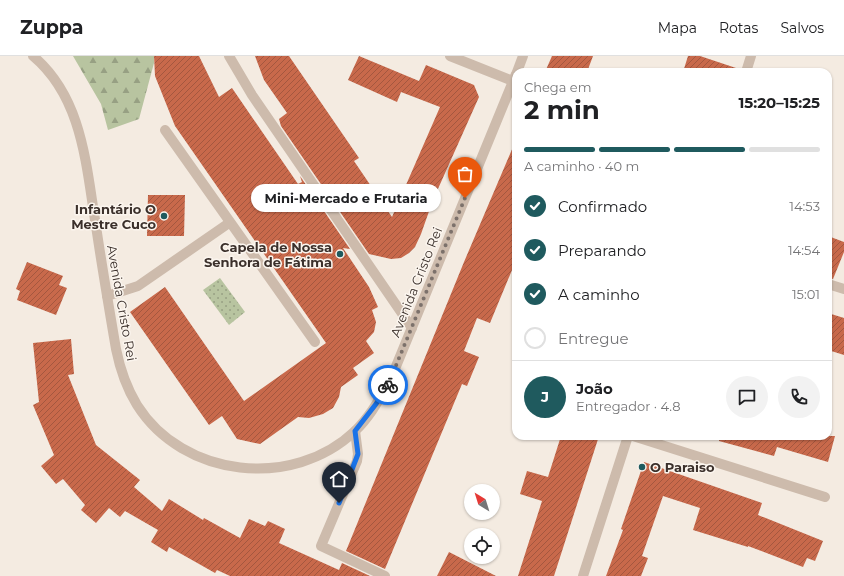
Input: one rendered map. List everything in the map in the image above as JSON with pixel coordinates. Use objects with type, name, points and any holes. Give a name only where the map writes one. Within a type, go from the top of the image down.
[{"type":"street","name":"Avenida Cristo Rei","points":[[33,56],[51,74],[62,91],[79,128],[118,362],[128,388],[138,406],[150,422],[166,437],[182,448],[201,458],[234,467],[261,469],[282,467],[302,462],[339,444],[355,431],[376,404],[390,381],[512,83]]},
{"type":"street","points":[[229,56],[252,95],[412,328]]},
{"type":"street","points":[[450,56],[512,75]]},
{"type":"street","name":"Avenida Cristo Rei","points":[[518,68],[523,56]]},
{"type":"street","points":[[747,68],[751,56]]},
{"type":"street","points":[[165,130],[229,223],[315,342]]},
{"type":"street","points":[[107,296],[138,286],[229,223]]},
{"type":"street","points":[[832,285],[844,289]]},
{"type":"street","points":[[355,431],[358,454],[357,461],[321,546],[385,576]]},
{"type":"street","points":[[583,576],[627,440]]},
{"type":"street","points":[[646,440],[825,497]]},
{"type":"green space","points":[[73,56],[154,56],[154,63],[139,119],[108,130],[101,104]]},
{"type":"green space","points":[[220,278],[245,312],[229,325],[203,290]]},
{"type":"building","points":[[154,56],[199,56],[219,97],[232,88],[298,184],[302,182],[300,176],[350,249],[343,248],[369,287],[378,307],[372,310],[376,322],[374,332],[366,341],[374,353],[353,368],[358,375],[341,387],[339,397],[333,408],[323,414],[309,418],[298,417],[260,444],[237,439],[222,416],[209,425],[130,312],[165,287],[244,401],[326,343],[175,126],[155,76]]},
{"type":"building","points":[[255,56],[289,56],[359,158],[354,161],[392,217],[440,107],[401,92],[397,102],[348,80],[359,56],[419,81],[426,65],[474,85],[479,97],[433,200],[421,234],[415,247],[409,253],[401,258],[391,259],[369,254],[281,126],[279,119],[287,113],[264,80]]},
{"type":"building","points":[[552,56],[593,56],[588,68],[547,68]]},
{"type":"building","points":[[688,56],[700,56],[736,68],[684,68]]},
{"type":"building","points":[[512,149],[512,270],[490,323],[477,318],[464,351],[479,357],[467,386],[462,384],[385,569],[346,551],[464,262]]},
{"type":"building","name":"Infantário O Mestre Cuco","points":[[148,195],[185,195],[184,236],[147,236]]},
{"type":"building","points":[[832,238],[844,242],[844,252],[833,279]]},
{"type":"building","points":[[27,262],[63,276],[59,285],[67,288],[56,315],[17,300],[20,291],[16,289]]},
{"type":"building","points":[[832,314],[844,318],[844,355],[832,351]]},
{"type":"building","points":[[71,339],[74,374],[68,375],[96,445],[140,480],[134,487],[162,511],[169,499],[203,520],[204,518],[240,538],[249,519],[265,526],[268,521],[285,529],[279,543],[339,570],[342,563],[370,576],[230,576],[217,570],[215,573],[169,547],[167,552],[151,542],[158,530],[125,511],[120,517],[109,508],[96,523],[81,510],[85,505],[63,479],[56,484],[41,466],[54,455],[33,405],[39,402],[33,343]]},
{"type":"building","points":[[832,436],[835,436],[828,462],[777,447],[774,456],[719,441],[832,440]]},
{"type":"building","points":[[560,440],[598,440],[554,576],[518,576],[542,501],[520,494],[527,471],[548,477]]},
{"type":"building","points":[[644,462],[762,503],[758,515],[823,541],[815,561],[807,558],[803,567],[748,546],[693,530],[700,508],[663,496],[642,556],[648,558],[641,576],[606,576],[623,530],[621,529]]},
{"type":"building","points":[[449,552],[464,560],[464,564],[472,564],[496,576],[437,576]]},
{"type":"way so far","points":[[388,385],[465,198]]},
{"type":"place","name":"Mini-Mercado e Frutaria","points":[[465,198]]},
{"type":"place","name":"Infantário O Mestre Cuco","points":[[164,216]]},
{"type":"place","name":"Capela de Nossa Senhora de Fátima","points":[[340,254]]},
{"type":"place","name":"O Paraiso","points":[[642,467]]},
{"type":"route","points":[[339,503],[357,461],[358,454],[355,431],[376,404],[388,385]]}]
